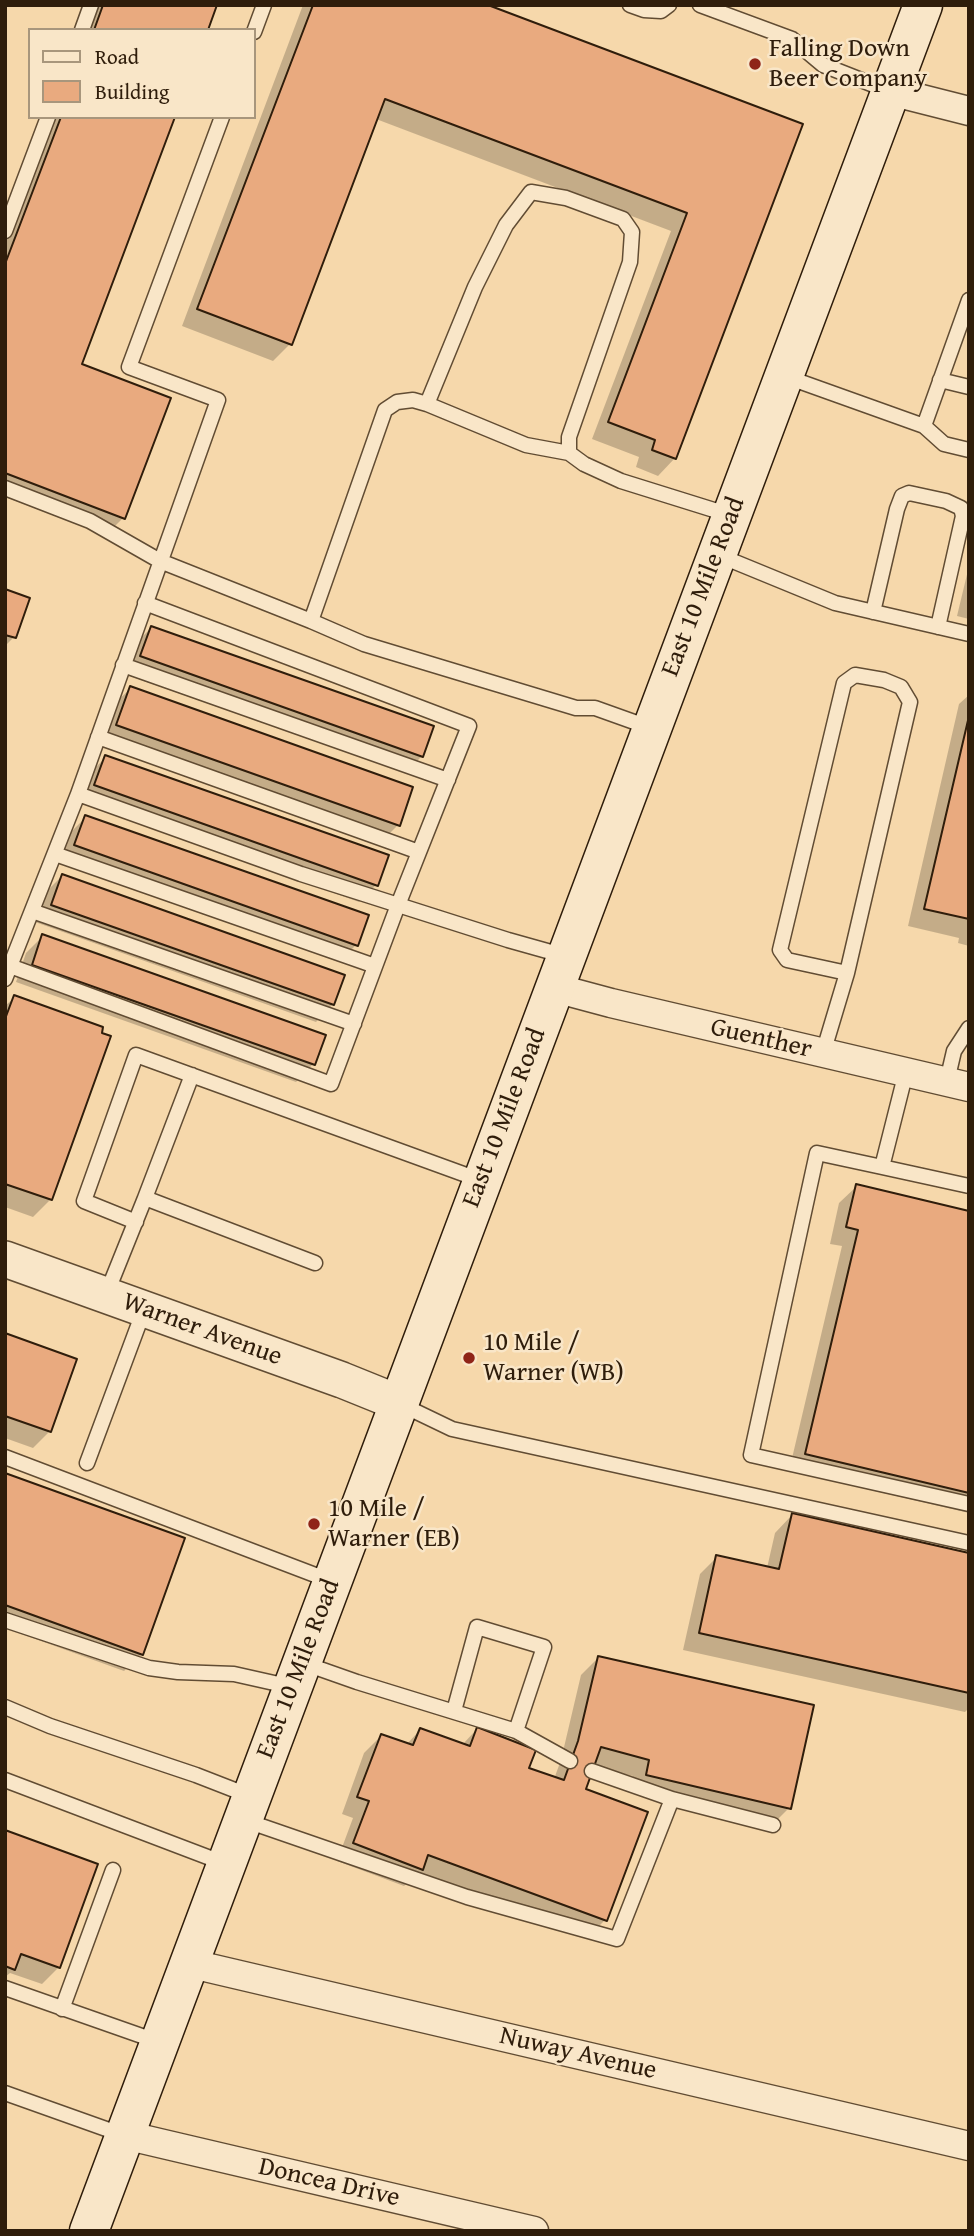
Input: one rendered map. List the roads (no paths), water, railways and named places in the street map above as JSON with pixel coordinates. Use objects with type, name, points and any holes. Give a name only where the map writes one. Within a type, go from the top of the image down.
[{"type":"main road","name":"East 10 Mile Road","points":[[89,2231],[923,5]]},
{"type":"street","points":[[890,91],[969,111]]},
{"type":"street","name":"Guenther","points":[[561,972],[823,1053],[958,1084]]},
{"type":"street","name":"Warner Avenue","points":[[5,1259],[342,1380],[399,1404]]},
{"type":"street","name":"Nuway Avenue","points":[[188,1963],[969,2146]]},
{"type":"street","name":"Doncea Drive","points":[[125,2135],[534,2231]]},
{"type":"lane","points":[[83,28],[91,5]]},
{"type":"lane","points":[[255,28],[264,5]]},
{"type":"lane","points":[[630,5],[644,10],[661,11],[669,5]]},
{"type":"lane","points":[[700,5],[792,39],[823,65],[890,91]]},
{"type":"lane","points":[[5,231],[47,119]]},
{"type":"lane","points":[[145,603],[469,726],[331,1084],[8,973],[78,794],[145,603],[218,400],[130,367],[221,119]]},
{"type":"lane","points":[[427,404],[475,287],[506,225],[531,192],[566,198],[623,219],[632,232],[630,262],[569,437],[569,453]]},
{"type":"lane","points":[[924,426],[965,320],[969,300]]},
{"type":"lane","points":[[783,376],[924,426],[944,444],[969,450]]},
{"type":"lane","points":[[940,380],[969,387]]},
{"type":"lane","points":[[311,621],[385,410],[397,402],[413,400],[427,404],[526,445],[569,453],[584,464],[621,481],[731,516]]},
{"type":"lane","points":[[5,488],[90,521],[160,561],[364,644],[576,708],[595,708],[651,728]]},
{"type":"lane","points":[[873,611],[902,496],[909,493],[946,500],[961,508],[963,516],[938,627]]},
{"type":"lane","points":[[717,554],[835,603],[969,634]]},
{"type":"lane","points":[[123,665],[448,780]]},
{"type":"lane","points":[[823,1053],[847,973],[910,702],[901,687],[884,680],[855,675],[844,683],[780,950],[788,960],[847,973]]},
{"type":"lane","points":[[98,737],[419,852]]},
{"type":"lane","points":[[78,794],[301,874],[398,905],[561,972]]},
{"type":"lane","points":[[55,854],[375,966]]},
{"type":"lane","points":[[32,911],[354,1024]]},
{"type":"lane","points":[[958,1084],[954,1051],[969,1028]]},
{"type":"lane","points":[[136,1222],[84,1201],[136,1055],[481,1181]]},
{"type":"lane","points":[[882,1167],[906,1072]]},
{"type":"lane","points":[[106,1295],[192,1075]]},
{"type":"lane","points":[[969,1186],[817,1153],[751,1455],[969,1504]]},
{"type":"lane","points":[[145,1198],[315,1263]]},
{"type":"lane","points":[[87,1463],[144,1309]]},
{"type":"lane","points":[[399,1404],[452,1429],[969,1543]]},
{"type":"lane","points":[[5,1457],[332,1581]]},
{"type":"lane","points":[[5,1620],[149,1668],[178,1672],[296,1675],[357,1682],[516,1731],[570,1761]]},
{"type":"lane","points":[[454,1711],[477,1628],[544,1647],[516,1731]]},
{"type":"lane","points":[[5,1706],[50,1726],[196,1775],[247,1808],[467,1897],[617,1939],[672,1799]]},
{"type":"lane","points":[[593,1771],[672,1799],[773,1825]]},
{"type":"lane","points":[[5,1780],[226,1864]]},
{"type":"lane","points":[[62,2009],[113,1870]]},
{"type":"lane","points":[[5,1988],[159,2042]]},
{"type":"lane","points":[[5,2093],[125,2135]]},
{"type":"place","name":"Falling Down Beer Company","points":[[755,64]]},
{"type":"place","name":"10 Mile / Warner (WB)","points":[[469,1358]]},
{"type":"place","name":"10 Mile / Warner (EB)","points":[[314,1524]]}]
